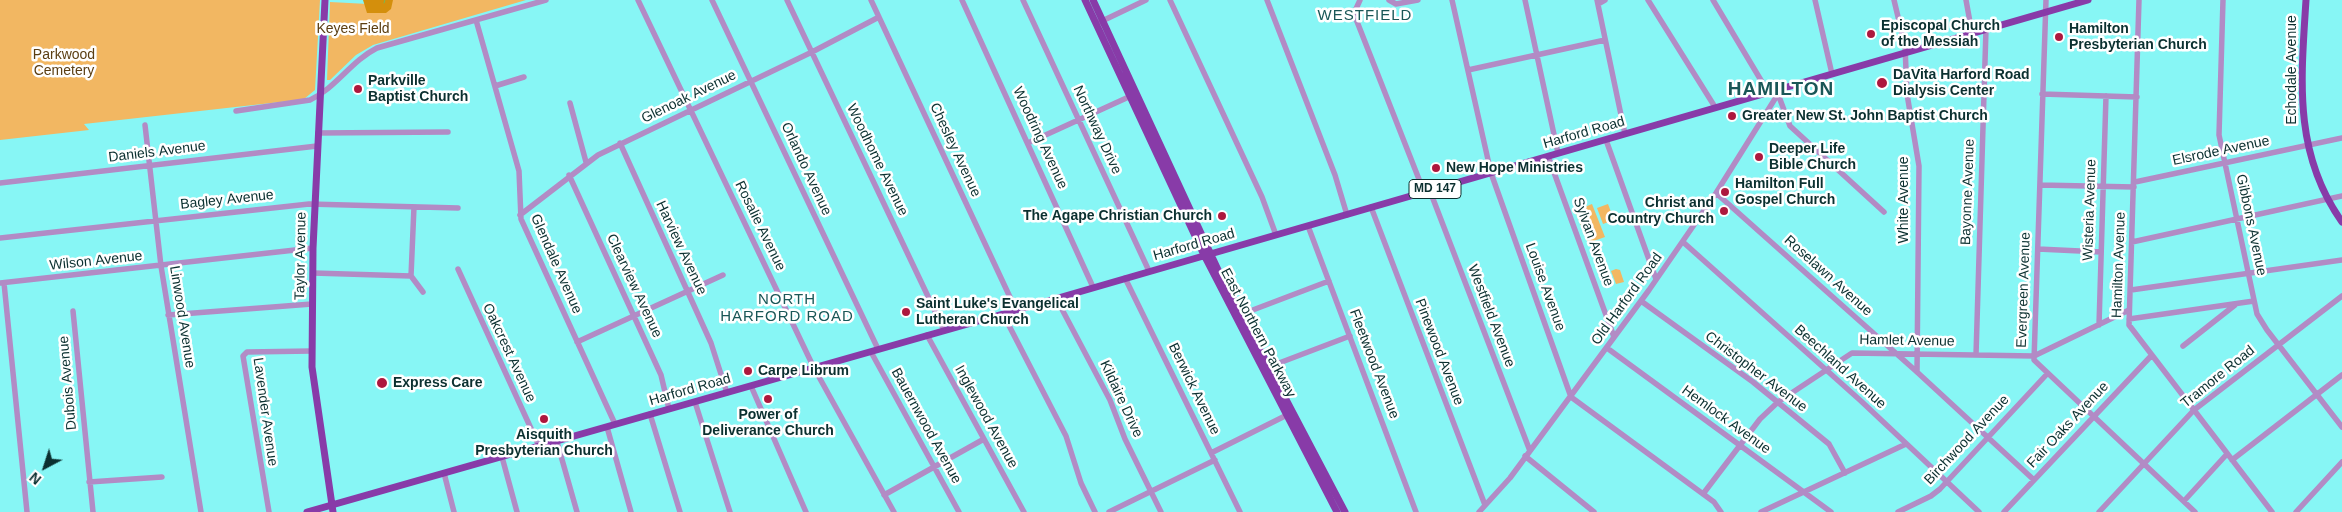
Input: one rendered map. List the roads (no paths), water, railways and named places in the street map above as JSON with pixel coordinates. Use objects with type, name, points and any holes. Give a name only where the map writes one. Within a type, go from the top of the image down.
[{"type":"main road","name":"Taylor Avenue","points":[[325,0],[313,248],[312,350],[315,399],[332,509]]},
{"type":"main road","name":"East Northern Parkway","points":[[1085,0],[1100,22]]},
{"type":"main road","name":"East Northern Parkway","points":[[1093,0],[1100,22],[1207,254],[1290,413],[1337,512]]},
{"type":"main road","name":"Harford Road","points":[[307,512],[332,509],[444,473],[1003,314],[1715,107],[1768,92],[1778,92],[1906,52],[2088,0]]},
{"type":"main road","name":"Echodale Avenue","points":[[2306,0],[2302,92],[2307,145],[2312,166],[2327,199],[2342,222]]},
{"type":"main road","name":"East Northern Parkway","points":[[1290,413],[1345,512]]},
{"type":"street","points":[[236,110],[300,103],[320,95],[356,62],[377,48],[546,0]]},
{"type":"street","name":"Rosalie Avenue","points":[[638,0],[814,368],[894,512]]},
{"type":"street","name":"Orlando Avenue","points":[[712,0],[875,350]]},
{"type":"street","name":"Woodhome Avenue","points":[[787,0],[944,330]]},
{"type":"street","name":"Chesley Avenue","points":[[871,0],[1016,310]]},
{"type":"street","name":"Woodring Avenue","points":[[962,0],[1093,287]]},
{"type":"street","name":"Northway Drive","points":[[1023,0],[1149,271]]},
{"type":"street","points":[[1100,22],[1146,0]]},
{"type":"street","points":[[1170,0],[1262,197],[1276,235]]},
{"type":"street","points":[[1267,0],[1331,166],[1347,214]]},
{"type":"street","name":"Westfield Avenue","points":[[1360,0],[1355,11],[1356,19],[1427,191],[1528,454],[1594,512]]},
{"type":"street","points":[[1389,1],[1396,4],[1418,0]]},
{"type":"street","name":"Louise Avenue","points":[[1452,0],[1491,173],[1571,397]]},
{"type":"street","points":[[1524,0],[1558,153]]},
{"type":"street","points":[[1605,0],[1597,2],[1625,134]]},
{"type":"street","points":[[1648,0],[1715,107]]},
{"type":"street","points":[[1713,0],[1768,92]]},
{"type":"street","name":"White Avenue","points":[[1894,0],[1906,52],[1907,94],[1919,166],[1917,372]]},
{"type":"street","points":[[1966,0],[1972,34]]},
{"type":"street","name":"Evergreen Avenue","points":[[2046,0],[2035,363],[2195,512]]},
{"type":"street","name":"Hamilton Avenue","points":[[2139,0],[2130,328],[2272,512]]},
{"type":"street","name":"Gibbons Avenue","points":[[2222,1],[2218,131],[2259,320],[2342,427]]},
{"type":"street","points":[[1816,3],[1832,74]]},
{"type":"street","name":"Glenoak Avenue","points":[[520,216],[586,162],[620,143],[751,82],[879,18]]},
{"type":"street","name":"Glendale Avenue","points":[[476,20],[520,171],[520,216],[615,424]]},
{"type":"street","name":"Bayonne Avenue","points":[[1976,355],[1986,29]]},
{"type":"street","points":[[1468,70],[1605,40]]},
{"type":"street","points":[[495,86],[524,77]]},
{"type":"street","points":[[1778,92],[1790,126],[1884,212]]},
{"type":"street","name":"Old Harford Road","points":[[1479,512],[1528,454],[1641,301],[1716,193],[1778,92]]},
{"type":"street","points":[[2042,94],[2137,97]]},
{"type":"street","points":[[1028,143],[1133,95]]},
{"type":"street","name":"Wisteria Avenue","points":[[2099,325],[2106,96]]},
{"type":"street","points":[[570,103],[586,162]]},
{"type":"street","name":"Linwood Avenue","points":[[145,124],[168,315],[201,512]]},
{"type":"street","points":[[318,133],[448,132]]},
{"type":"street","name":"Elsrode Avenue","points":[[2040,185],[2103,186],[2135,184],[2342,138]]},
{"type":"street","points":[[1606,140],[1656,279]]},
{"type":"street","name":"Harview Avenue","points":[[620,143],[716,354],[727,393]]},
{"type":"street","name":"Daniels Avenue","points":[[0,183],[317,146]]},
{"type":"street","name":"Sylvan Avenue","points":[[1548,156],[1614,337]]},
{"type":"street","name":"Clearview Avenue","points":[[569,175],[661,375],[670,409]]},
{"type":"street","name":"Roselawn Avenue","points":[[1716,193],[1917,372],[2034,480]]},
{"type":"street","points":[[2132,242],[2342,196]]},
{"type":"street","name":"Bagley Avenue","points":[[0,238],[315,204],[458,208]]},
{"type":"street","points":[[414,207],[411,276],[423,292]]},
{"type":"street","name":"Pinewood Avenue","points":[[1371,207],[1485,505]]},
{"type":"street","name":"Fleetwood Avenue","points":[[1308,226],[1416,512]]},
{"type":"street","name":"Beechland Avenue","points":[[1683,242],[1979,512]]},
{"type":"street","name":"Wilson Avenue","points":[[2,283],[313,248]]},
{"type":"street","points":[[2038,249],[2101,252]]},
{"type":"street","points":[[2131,290],[2342,260]]},
{"type":"street","name":"Oakcrest Avenue","points":[[458,269],[539,446]]},
{"type":"street","points":[[313,273],[411,276]]},
{"type":"street","points":[[577,342],[724,275]]},
{"type":"street","name":"Berwick Avenue","points":[[1125,278],[1240,512]]},
{"type":"street","points":[[1238,315],[1329,281]]},
{"type":"street","points":[[2,283],[27,512]]},
{"type":"street","name":"Tramore Road","points":[[2099,512],[2194,410],[2342,296]]},
{"type":"street","name":"Kildaire Drive","points":[[1056,298],[1110,400],[1125,438],[1161,512]]},
{"type":"street","name":"Christopher Avenue","points":[[1641,301],[1778,402],[1829,444],[1845,473]]},
{"type":"street","points":[[2129,320],[2254,301]]},
{"type":"street","points":[[168,315],[312,304]]},
{"type":"street","points":[[2183,346],[2235,305]]},
{"type":"street","name":"Hamlet Avenue","points":[[1703,494],[1760,419],[1778,402],[1852,353],[2034,356],[2129,310]]},
{"type":"street","name":"Dubois Avenue","points":[[73,311],[92,512]]},
{"type":"street","points":[[1003,314],[1066,436],[1081,483],[1095,512]]},
{"type":"street","name":"Inglewood Avenue","points":[[927,335],[1024,512]]},
{"type":"street","points":[[1267,368],[1350,336]]},
{"type":"street","name":"Hemlock Avenue","points":[[1606,348],[1832,512]]},
{"type":"street","name":"Lavender Avenue","points":[[269,512],[243,356],[247,352],[312,350]]},
{"type":"street","name":"Bauernwood Avenue","points":[[875,350],[958,512]]},
{"type":"street","name":"Fair Oaks Avenue","points":[[2004,512],[2150,356]]},
{"type":"street","name":"Birchwood Avenue","points":[[1898,512],[1931,496],[1947,482],[2047,374]]},
{"type":"street","points":[[2232,460],[2342,375]]},
{"type":"street","points":[[751,386],[806,512]]},
{"type":"street","points":[[1571,397],[1703,494],[1721,512]]},
{"type":"street","points":[[695,402],[730,512]]},
{"type":"street","points":[[1211,453],[1290,413]]},
{"type":"street","points":[[650,414],[680,512]]},
{"type":"street","points":[[607,427],[631,512]]},
{"type":"street","points":[[884,495],[984,439]]},
{"type":"street","points":[[557,442],[577,512]]},
{"type":"street","points":[[1761,512],[1906,444]]},
{"type":"street","points":[[2184,501],[2228,454]]},
{"type":"street","points":[[502,457],[517,512]]},
{"type":"street","points":[[1109,512],[1215,460]]},
{"type":"street","points":[[2296,512],[2342,462]]},
{"type":"street","points":[[444,473],[454,512]]},
{"type":"street","points":[[89,482],[162,477]]},
{"type":"place","name":"Episcopal Church of the Messiah","points":[[1871,34]]},
{"type":"place","name":"Hamilton Presbyterian Church","points":[[2059,37]]},
{"type":"place","name":"DaVita Harford Road Dialysis Center","points":[[1882,83]]},
{"type":"place","name":"Parkville Baptist Church","points":[[358,89]]},
{"type":"place","name":"Greater New St. John Baptist Church","points":[[1732,116]]},
{"type":"place","name":"Deeper Life Bible Church","points":[[1759,157]]},
{"type":"place","name":"New Hope Ministries","points":[[1436,168]]},
{"type":"place","name":"Hamilton Full Gospel Church","points":[[1725,192]]},
{"type":"place","name":"Christ and Country Church","points":[[1724,211]]},
{"type":"place","name":"The Agape Christian Church","points":[[1222,216]]},
{"type":"place","name":"Saint Luke's Evangelical Lutheran Church","points":[[906,312]]},
{"type":"place","name":"Carpe Librum","points":[[748,371]]},
{"type":"place","name":"Express Care","points":[[382,383]]},
{"type":"place","name":"Power of Deliverance Church","points":[[768,399]]},
{"type":"place","name":"Aisquith Presbyterian Church","points":[[544,419]]},
{"type":"district","name":"WESTFIELD","points":[[1365,16]]},
{"type":"district","name":"HAMILTON","points":[[1781,90]]},
{"type":"district","name":"NORTH HARFORD ROAD","points":[[787,308]]},
{"type":"park label","name":"Keyes Field","points":[[353,29]]},
{"type":"park label","name":"Parkwood Cemetery","points":[[64,64]]}]
